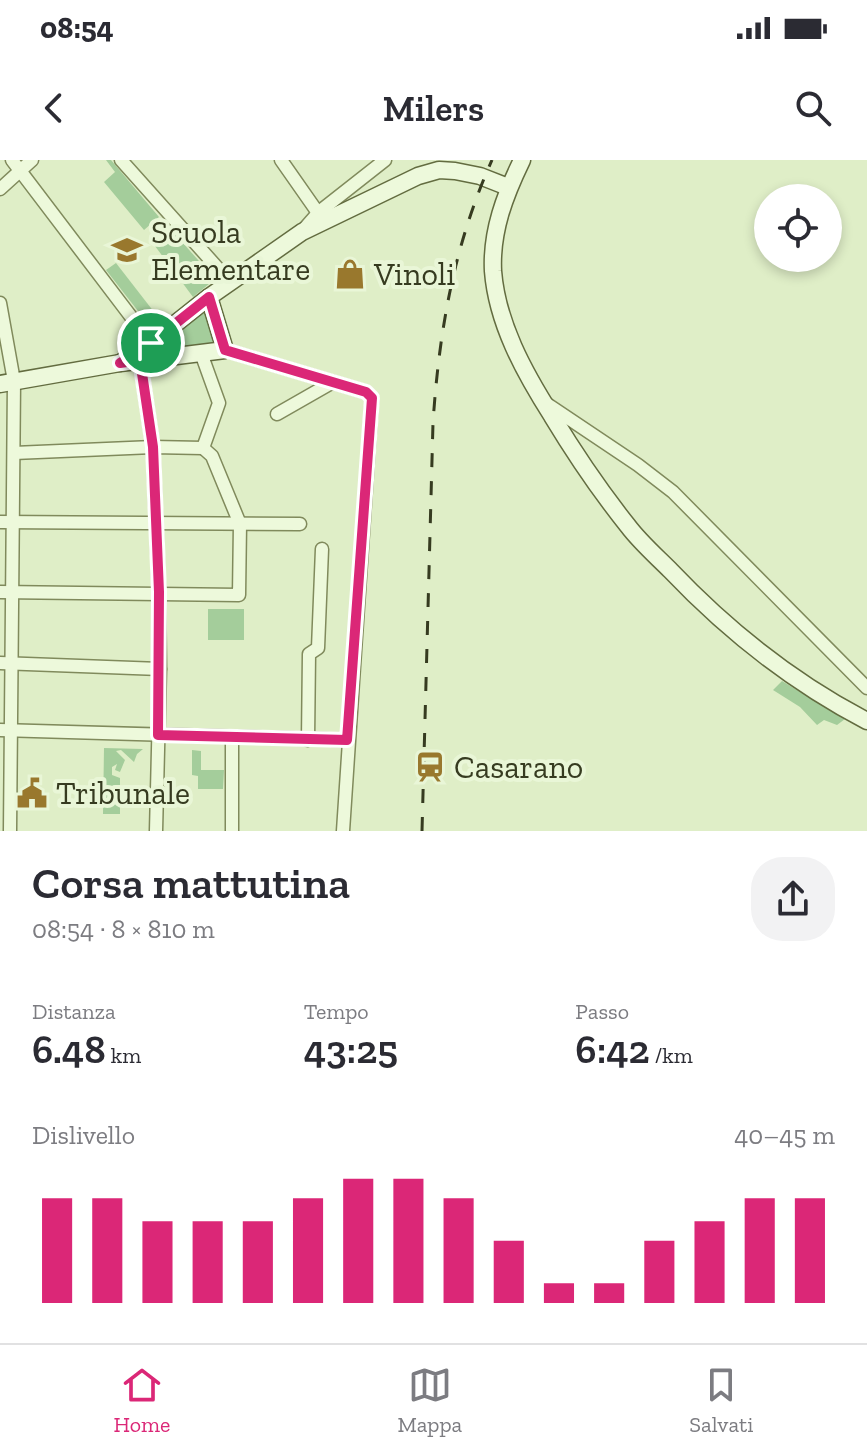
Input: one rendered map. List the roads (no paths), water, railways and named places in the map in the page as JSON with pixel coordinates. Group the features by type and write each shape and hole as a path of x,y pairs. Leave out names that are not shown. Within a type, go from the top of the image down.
{"street":[{"path":"0,189 16,165 32,160"},
{"path":"121,160 231,283"},
{"path":"281,160 321,217"},
{"path":"120,363 302,232 385,160"},
{"path":"522,160 508,187 494,238 495,285 507,329 542,401 589,474 629,528 710,611 740,638 800,682 867,721"},
{"path":"16,165 171,357"},
{"path":"321,217 430,172 467,173 508,187"},
{"path":"209,297 225,350"},
{"path":"0,303 14,435 15,520 6,592 5,730 10,831"},
{"path":"7,382 140,360 225,350 366,392 373,403 343,831"},
{"path":"201,353 219,403 203,448"},
{"path":"140,360 153,447 159,592 156,831"},
{"path":"277,414 333,382"},
{"path":"542,401 673,492 867,688"},
{"path":"0,438 14,435"},
{"path":"6,592 239,595 240,524 212,456 203,448 14,453"},
{"path":"0,522 300,524"},
{"path":"308,740 309,654 318,648 322,549"},
{"path":"6,663 160,669"},
{"path":"5,730 347,740"},
{"path":"232,737 232,831"}],"railway":[{"path":"422,831 433,423 439,355 458,256 492,160"}],"place":[{"name":"Scuola Elementare","path":"127,250"},
{"name":"Vinoli","path":"350,274"},
{"name":"Casarano","path":"430,767"},
{"name":"Tribunale","path":"32,793"}]}
